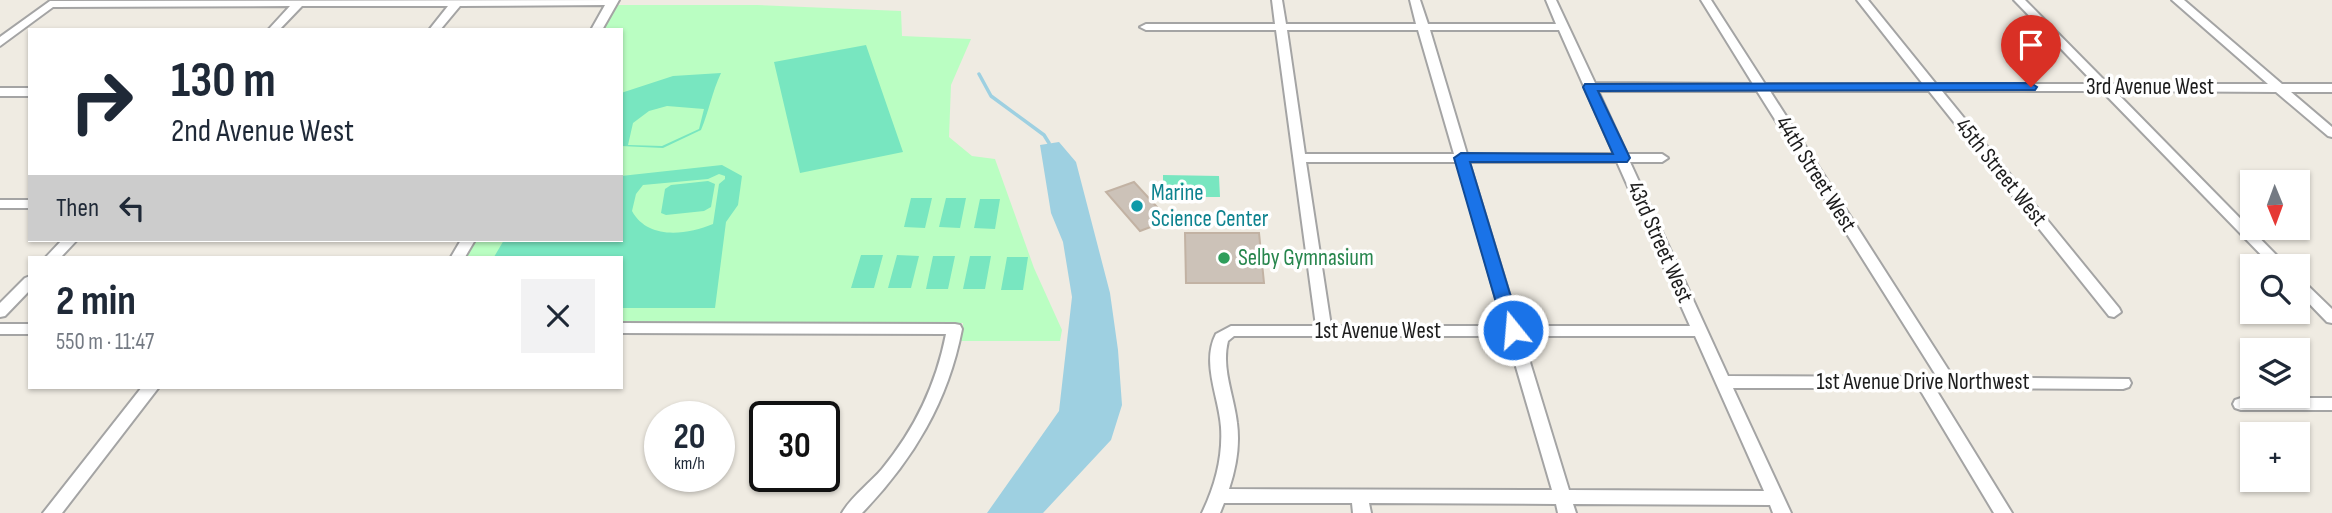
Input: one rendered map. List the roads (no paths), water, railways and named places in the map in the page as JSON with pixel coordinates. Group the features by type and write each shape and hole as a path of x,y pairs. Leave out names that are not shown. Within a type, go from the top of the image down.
{"street":[{"path":"1277,0 1324,331"},
{"path":"1415,0 1565,506"},
{"name":"43rd Street West","path":"1551,0 1779,505"},
{"name":"44th Street West","path":"1706,0 1948,382"},
{"name":"45th Street West","path":"1863,0 2114,312"},
{"path":"2019,0 2268,254"},
{"path":"2177,0 2332,133"},
{"path":"275,28 300,1"},
{"path":"436,28 458,1"},
{"path":"0,43 50,4 614,1"},
{"path":"597,28 614,1"},
{"path":"1146,27 1565,27"},
{"name":"3rd Avenue West","path":"1590,87 2332,88"},
{"path":"0,92 28,92"},
{"path":"1299,158 1662,158"},
{"path":"0,204 28,204"},
{"path":"54,256 68,242"},
{"path":"0,312 28,283"},
{"path":"2310,296 2332,318"},
{"path":"623,328 955,329 942,385 913,439 895,466 851,513"},
{"path":"0,329 28,329"},
{"name":"1st Avenue West","path":"1218,496 1226,470 1229,440 1219,354 1224,334 1242,330 1700,331"},
{"name":"1st Avenue Drive Northwest","path":"1723,382 2123,383"},
{"path":"1923,382 2003,513"},
{"path":"52,513 149,389"},
{"path":"2310,404 2332,404"},
{"path":"1210,513 1218,496 1361,506 1779,505"}],"water":[{"path":"1059,142 1076,162 1110,293 1122,405 1111,440 1043,513 987,513 1059,411 1072,297 1063,242 1051,213 1040,145"}],"waterway":[{"path":"979,74 991,96 1044,135 1049,143"}],"place":[{"name":"Marine Science Center","path":"1137,206"},
{"name":"Selby Gymnasium","path":"1224,258"}]}
